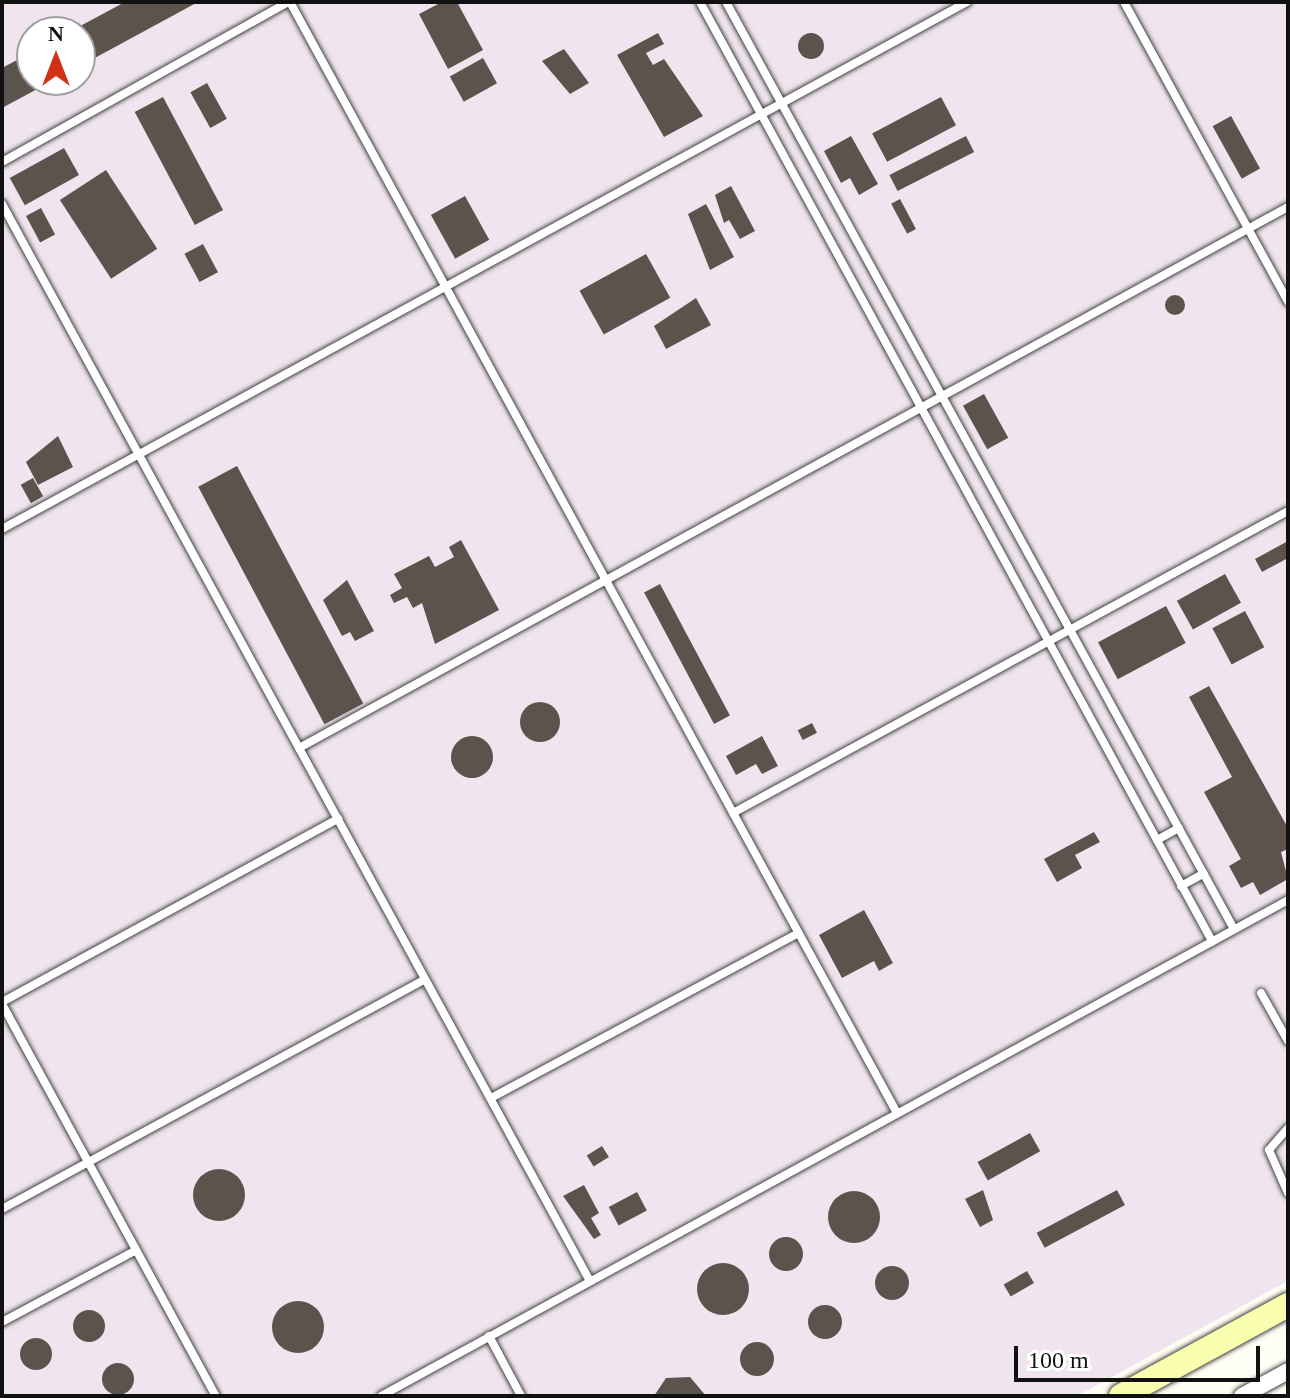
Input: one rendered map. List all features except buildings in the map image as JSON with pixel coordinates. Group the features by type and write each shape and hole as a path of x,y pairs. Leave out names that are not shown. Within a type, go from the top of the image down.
{"main road":[{"path":"1121,1396 1288,1305"}],"street":[{"path":"1242,1396 1288,1371"}],"lane":[{"path":"2,162 289,2 897,1113"},
{"path":"700,2 1212,941"},
{"path":"726,2 1234,929"},
{"path":"2,529 967,2"},
{"path":"1124,2 1288,302"},
{"path":"2,204 590,1281"},
{"path":"299,748 1288,207"},
{"path":"733,813 1288,511"},
{"path":"216,1396 2,1003 338,819"},
{"path":"1157,840 1179,828"},
{"path":"1181,886 1204,873"},
{"path":"381,1396 1288,900"},
{"path":"491,1098 799,933"},
{"path":"2,1209 425,979"},
{"path":"1261,993 1285,1027 1288,1041"},
{"path":"1288,1128 1269,1150 1288,1193"},
{"path":"2,1322 136,1250"},
{"path":"489,1336 521,1396"}],"shaded area":[{"path":"2,2 1288,2 1288,1281 1077,1396 2,1396"}]}
